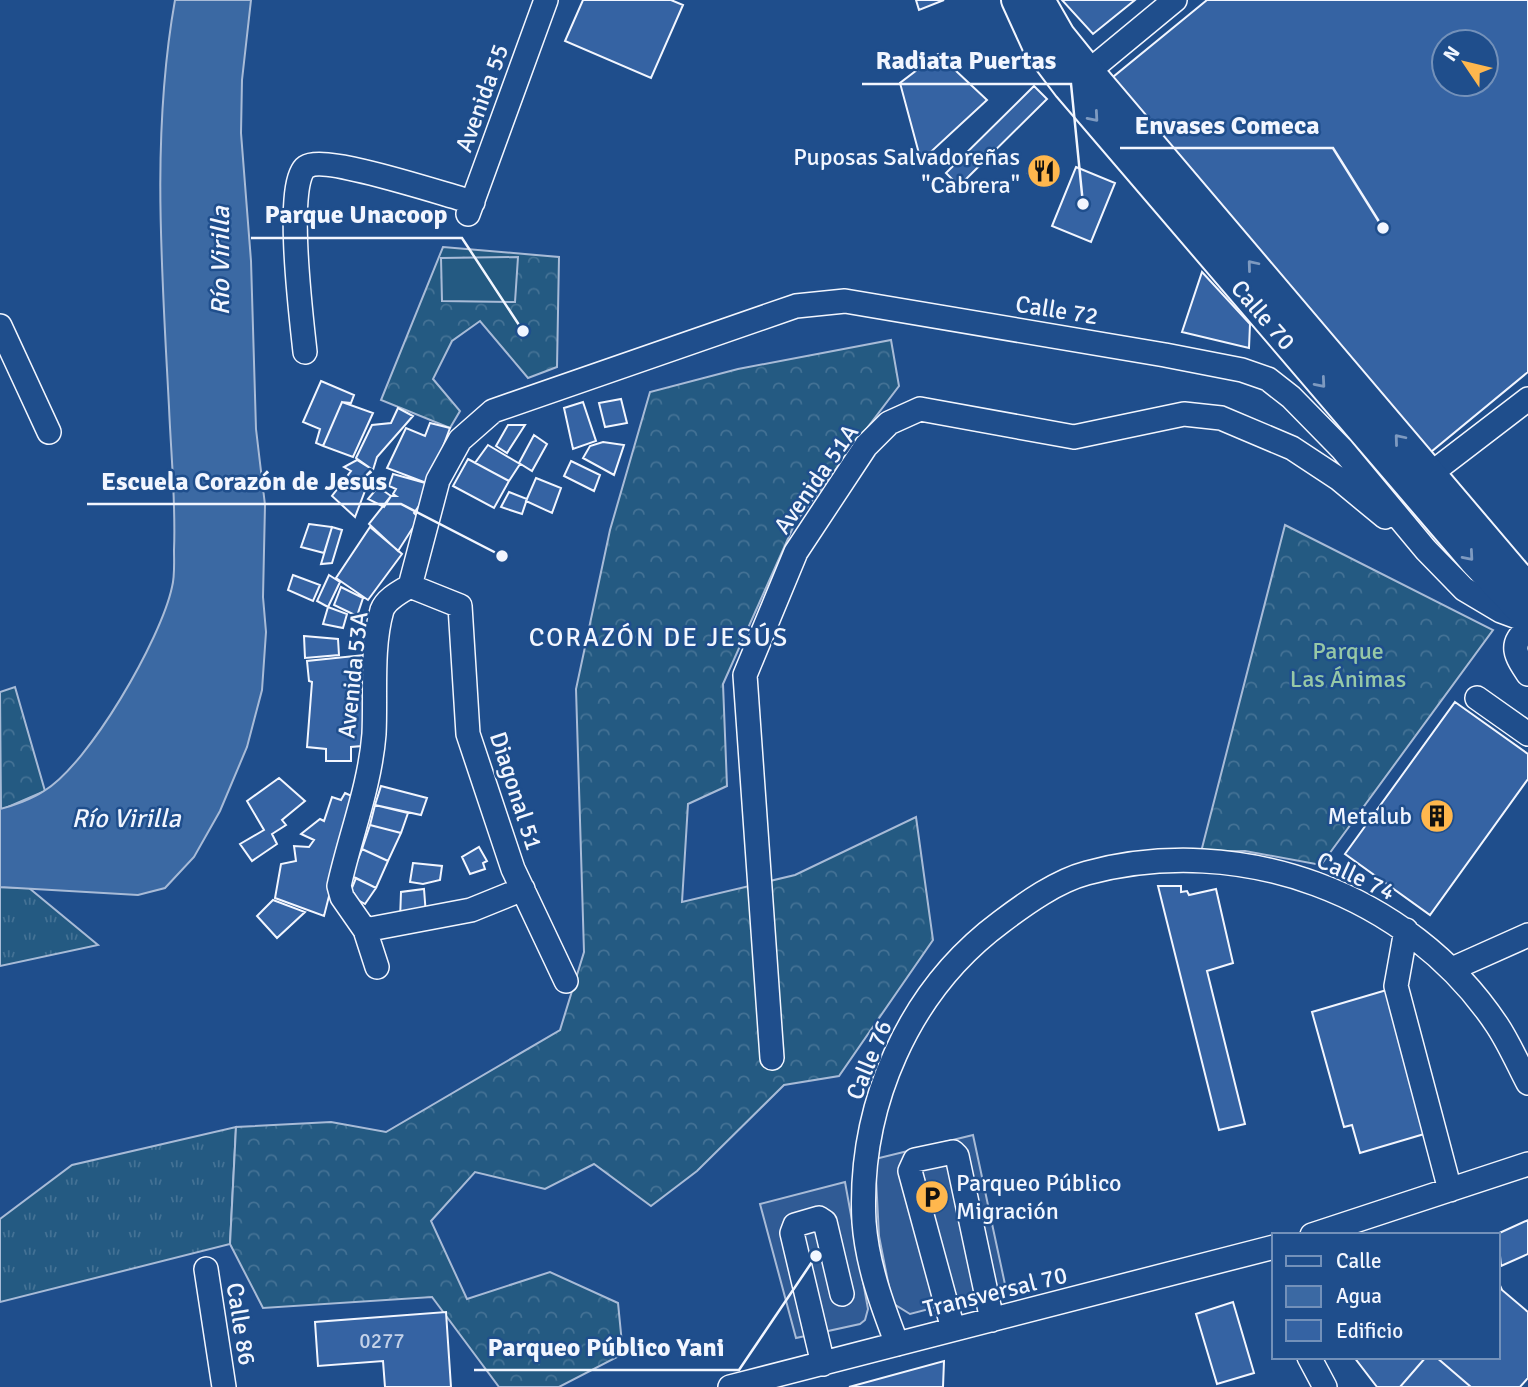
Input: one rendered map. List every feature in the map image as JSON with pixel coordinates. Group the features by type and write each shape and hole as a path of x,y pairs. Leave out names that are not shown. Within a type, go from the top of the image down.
{"main road":[{"name":"Calle 70","path":"1016,0 1037,46 1068,87 1473,560 1528,619"},
{"name":"Calle 70","path":"1040,0 1060,35 1089,71 1429,475 1528,588"}],"street":[{"name":"Avenida 55","path":"305,352 297,271 298,176 307,166 321,163 346,167 471,208 546,0"},
{"path":"1089,71 1175,0"},
{"name":"Calle 72","path":"410,586 438,480 460,440 493,411 796,306 845,301 1165,355 1242,370 1268,379 1292,397 1342,449 1426,550 1464,589 1501,611 1528,619"},
{"path":"0,326 49,432"},
{"path":"1429,475 1528,400"},
{"name":"Avenida 51A","path":"772,1058 745,675 796,552 866,446 889,423 920,409 1074,437 1184,414 1221,418 1292,448 1339,479 1426,550"},
{"name":"Diagonal 51","path":"410,586 460,607 468,734 523,889 566,981"},
{"name":"Avenida 53A","path":"377,967 365,930 342,897 339,886 361,808 374,736 374,681 383,608 396,594 410,586"},
{"path":"1528,629 1517,637 1514,645 1516,656 1528,674"},
{"path":"1477,698 1528,734"},
{"name":"Calle 74","path":"1085,873 1178,861 1224,862 1270,869 1314,882 1362,903 1406,930 1452,970 1497,1025 1528,1083"},
{"name":"Calle 76","path":"897,1344 875,1285 864,1223 866,1160 878,1098 901,1039 935,985 978,939 1029,901 1085,873"},
{"path":"365,930 471,910 523,889"},
{"path":"1406,930 1396,986 1450,1190"},
{"path":"1452,970 1528,935"},
{"path":"953,1329 910,1171 915,1160 932,1154 953,1152 957,1156 992,1320"},
{"path":"1318,1233 1528,1164"},
{"path":"823,1364 792,1233 795,1225 819,1218 825,1222 842,1294"},
{"name":"Transversal 70","path":"730,1387 953,1329 1272,1252"},
{"name":"Calle 86","path":"206,1269 224,1387"},
{"path":"1310,1359 1325,1387"}],"green space":[{"path":"443,247 559,257 557,367 528,378 480,321 452,341 433,379 460,411 450,428 381,400"},
{"path":"518,257 515,302 442,301 441,258"},
{"path":"891,340 899,386 795,523 723,684 727,786 688,804 682,902 795,875 916,817 933,940 839,1076 784,1085 697,1171 651,1206 594,1164 545,1189 475,1172 431,1221 467,1299 550,1272 618,1303 623,1354 559,1387 499,1387 432,1297 263,1308 230,1244 236,1127 331,1122 386,1132 560,1030 584,952 576,689 610,530 650,392 738,369"},
{"name":"Parque Las Ánimas","path":"1285,525 1493,630 1321,865 1245,851 1201,852"},
{"path":"15,687 45,791 1,810 0,692"},
{"path":"0,887 29,888 98,945 0,966"},
{"path":"236,1127 230,1244 0,1302 0,1219 72,1165"}],"shaded area":[{"name":"Parqueo Público Migración","path":"973,1135 1006,1289 910,1314 894,1304 889,1287 879,1236 875,1159"},
{"path":"845,1182 868,1309 865,1320 860,1324 796,1338 760,1204"}],"water":[{"name":"Río Virilla","path":"175,0 251,0 242,80 241,133 251,261 256,429 265,505 263,597 266,632 262,690 247,747 220,811 194,857 165,888 138,895 0,887 0,809 44,791 62,777 81,755 139,667 165,610 173,583 174,496 160,203 163,101"}],"building":[{"path":"583,0 671,0 683,5 651,78 565,41"},
{"path":"916,0 944,0 919,10"},
{"path":"1062,0 1135,0 1093,34"},
{"path":"1207,0 1528,0 1528,372 1426,456 1113,77"},
{"path":"938,54 987,100 921,161 900,83"},
{"path":"1034,86 1047,99 959,186 946,173"},
{"name":"Puposas Salvadoreñas \"Cabrera\"","path":"1039,156 1059,168 1048,186 1028,173"},
{"path":"1076,167 1115,183 1091,242 1052,226"},
{"path":"1202,272 1250,324 1249,348 1182,332"},
{"path":"321,381 354,395 351,403 342,402 323,446 316,443 320,429 303,422"},
{"path":"621,399 627,423 605,427 599,403"},
{"path":"342,402 373,413 353,457 323,446"},
{"path":"583,402 596,441 573,449 564,408"},
{"path":"398,408 413,416 377,457 373,470 356,458 372,425 391,423"},
{"path":"430,423 450,428 429,484 387,468 406,428 425,436"},
{"path":"508,425 525,425 507,453 496,446"},
{"path":"534,435 547,444 532,471 519,463"},
{"path":"603,442 624,445 614,475 583,458 590,446"},
{"path":"488,445 520,464 509,481 475,463"},
{"path":"468,459 509,481 494,508 453,486"},
{"path":"357,460 373,470 355,517 332,496 351,471 344,467"},
{"path":"571,461 600,475 594,491 564,476"},
{"path":"393,474 429,484 424,505 419,506 414,513 419,518 398,551 369,524 391,496 396,496 393,494 396,489 389,486"},
{"path":"536,478 561,488 552,513 526,501"},
{"path":"378,487 391,496 384,507 368,499"},
{"path":"509,492 527,499 522,514 501,507"},
{"path":"309,524 332,527 324,553 301,547"},
{"path":"332,527 342,530 332,563 321,564"},
{"path":"370,527 402,554 368,600 336,578"},
{"path":"293,575 320,585 313,601 288,590"},
{"path":"329,575 340,582 328,607 317,601"},
{"path":"341,587 363,598 357,616 334,605"},
{"path":"328,607 347,614 343,628 323,624"},
{"path":"304,636 338,639 339,655 305,658"},
{"path":"364,655 368,678 362,746 351,747 351,761 326,761 326,749 307,747 312,682 309,681 307,661"},
{"name":"Metalub","path":"1455,702 1528,754 1528,779 1430,915 1345,854"},
{"path":"279,778 305,801 282,820 286,825 272,834 277,844 252,861 240,844 264,830 247,801"},
{"path":"381,786 427,798 421,815 375,805"},
{"path":"345,793 354,797 324,916 275,898 281,864 296,861 294,846 309,847 314,840 301,834 320,819 324,821 332,797 341,800"},
{"path":"375,805 408,813 401,833 370,825"},
{"path":"370,825 401,833 388,861 362,849"},
{"path":"479,847 487,861 483,863 485,869 470,874 462,857"},
{"path":"362,849 388,861 376,888 351,876"},
{"path":"413,863 442,866 440,880 423,884 410,882"},
{"path":"356,878 376,888 365,904 349,895"},
{"path":"1158,886 1181,886 1181,892 1187,891 1189,895 1216,889 1233,963 1207,971 1245,1124 1219,1130"},
{"path":"424,889 426,915 400,920 401,892"},
{"path":"273,900 305,912 277,938 257,916"},
{"path":"1390,989 1431,1132 1360,1153 1352,1125 1344,1127 1312,1012"},
{"path":"1528,1220 1528,1254 1501,1266 1499,1233"},
{"path":"1500,1286 1528,1312 1528,1378 1520,1387 1471,1387 1438,1359 1500,1359"},
{"path":"1233,1302 1254,1373 1217,1384 1196,1314"},
{"path":"446,1312 451,1387 385,1387 383,1361 318,1366 315,1322"},
{"path":"1356,1359 1424,1359 1400,1387 1377,1387"},
{"path":"1424,1359 1438,1359 1471,1387 1400,1387"},
{"path":"944,1361 943,1387 849,1387"}],"place":[{"name":"Puposas Salvadoreñas \"Cabrera\"","path":"1044,171"},
{"name":"Radiata Puertas","path":"1083,204"},
{"name":"Envases Comeca","path":"1383,228"},
{"name":"Parque Unacoop","path":"523,331"},
{"name":"Escuela Corazón de Jesús","path":"502,556"},
{"name":"Metalub","path":"1437,816"},
{"name":"Parqueo Público Migración","path":"932,1197"},
{"name":"Parqueo Público Yani","path":"816,1256"}],"district":[{"name":"CORAZÓN DE JESÚS","path":"659,637"}]}
